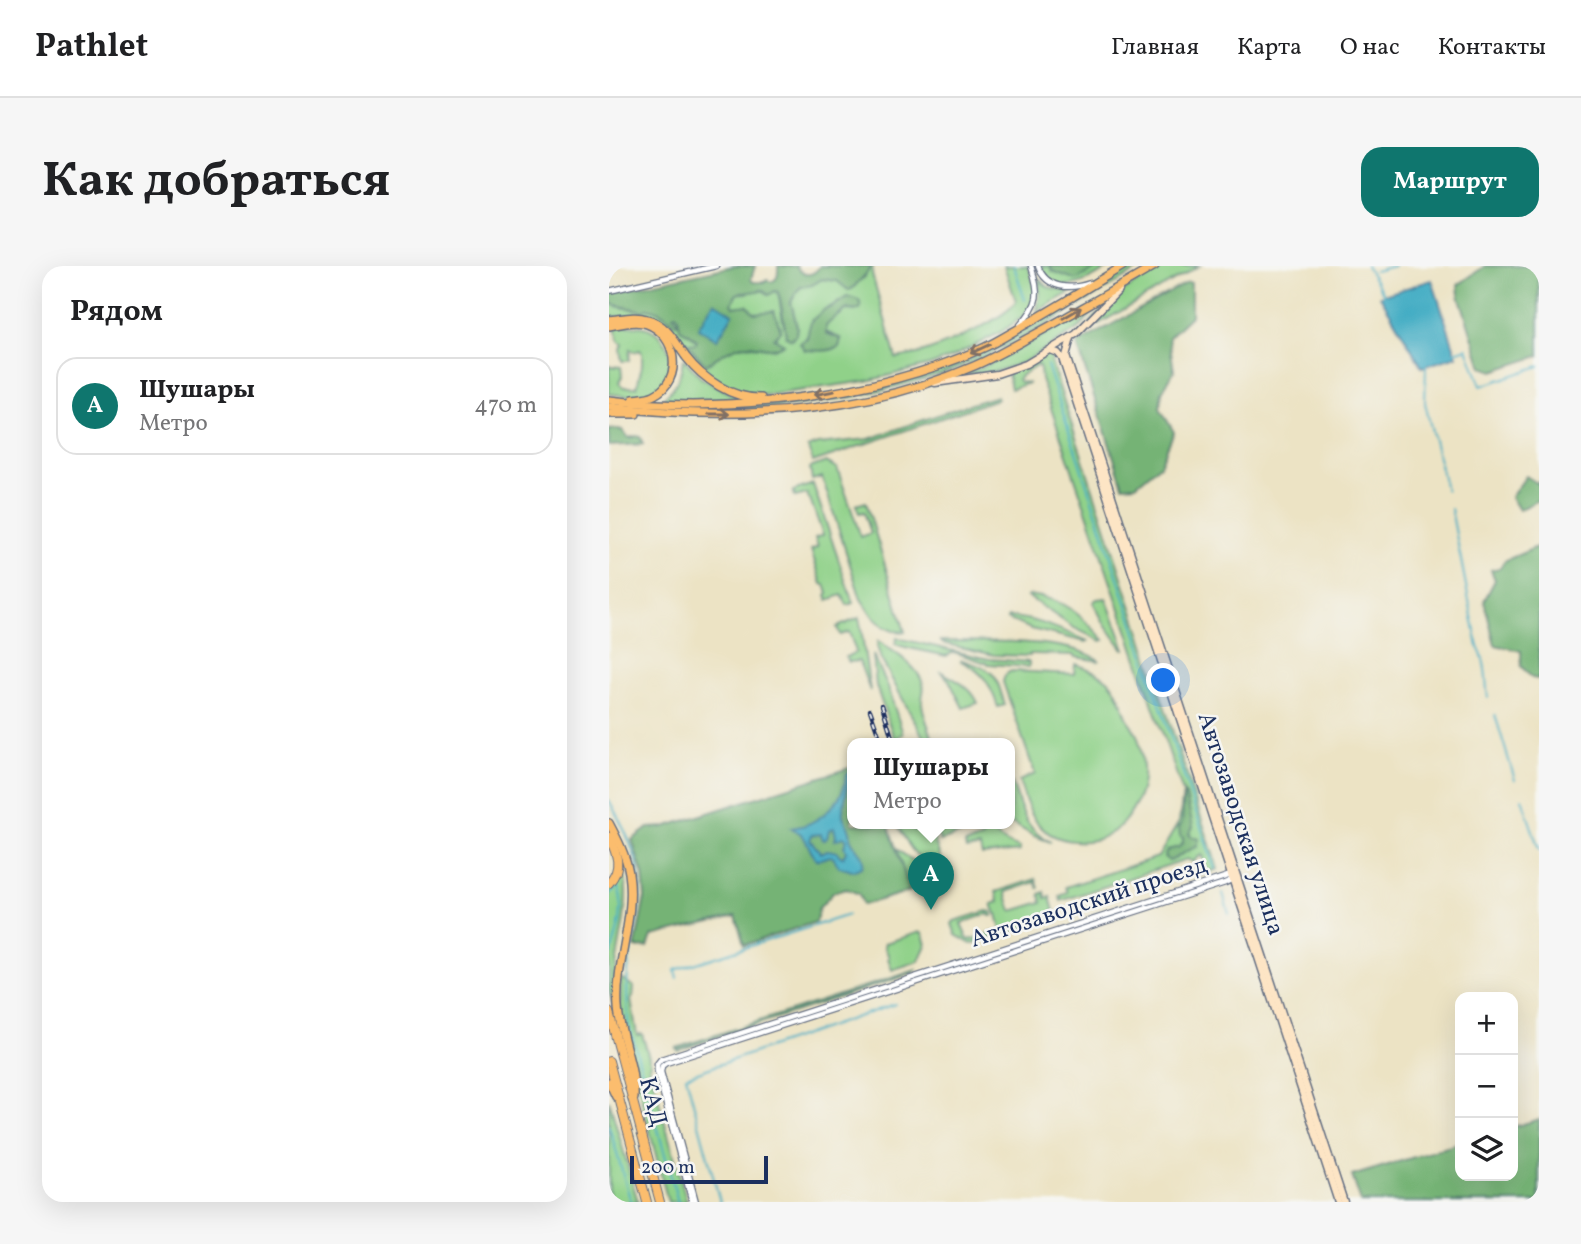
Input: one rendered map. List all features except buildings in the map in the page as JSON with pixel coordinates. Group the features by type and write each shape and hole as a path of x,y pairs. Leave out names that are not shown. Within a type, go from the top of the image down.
{"highway":[{"path":"609,837 618,863 615,876 609,883"},
{"name":"КАД","path":"609,1012 660,1202"},
{"name":"КАД","path":"609,1062 647,1202"}],"main road":[{"path":"611,403 724,404 786,399 862,387 906,376 954,361 983,348 1123,266"},
{"path":"611,403 651,411 713,414 816,407 865,400 923,385 992,358 1155,266"},
{"path":"609,323 631,317 650,319 667,331 686,358 711,381 747,397 786,399"},
{"path":"609,323 649,325 666,338 674,358 670,379 663,389 646,397 611,403"},
{"path":"862,387 861,395 865,400"},
{"path":"609,414 651,411"},
{"path":"609,823 623,852 630,887 628,920 618,979 618,1001 620,1023 635,1084 633,1105"},
{"path":"609,1082 621,1107"}],"street":[{"path":"609,291 716,266"},
{"path":"1013,332 1031,312 1036,302 1038,286 1031,266"},
{"path":"1038,266 1043,277 1060,286 1078,287 1100,280"},
{"path":"923,385 1000,373 1025,364 1071,338 1125,283"},
{"name":"Автозаводская улица","path":"1071,338 1066,356 1338,1202"},
{"name":"Автозаводская улица","path":"1050,350 1062,358 1344,1202"},
{"name":"Автозаводский проезд","path":"694,1202 657,1071 657,1064 661,1059 1234,877"}],"green space":[{"path":"734,266 755,266 751,279 753,282 774,281 778,266 796,266 808,274 820,266 869,266 870,269 852,289 848,290 837,281 822,279 801,287 791,302 797,327 792,339 786,336 778,292 769,295 763,290 739,293 732,304 734,307 747,305 754,313 774,311 781,331 774,338 784,344 771,348 751,345 736,347 706,365 689,346 688,343 695,344 697,341 680,329 676,314 673,315 678,324 655,310 647,308 643,311 609,302 609,293"},
{"path":"869,266 873,266 872,274 896,358 946,344 974,331 1010,308 1016,301 1004,266 1028,266 1035,297 1024,316 1001,332 952,357 867,381 768,395 741,392 719,382 690,358 668,327 656,319 636,315 609,318 609,302 615,306 642,311 651,309 674,318 673,315 676,314 681,328 697,341 689,346 699,359 710,363 733,348 744,345 775,349 780,342 774,338 781,327 775,314 754,313 745,307 734,307 732,304 739,293 778,292 784,325 794,337 797,327 791,302 801,287 822,279 854,287","holes":["847,297 855,311 846,310 833,317 826,325 826,332 840,338 836,349 805,350 800,343 806,339 817,317"]},
{"path":"1040,266 1112,266 1084,282 1064,286 1047,277"},
{"path":"1050,266 1101,266 1076,280 1052,271"},
{"path":"1133,266 1145,266 996,351 934,376 864,393 864,390 959,364 1021,332"},
{"path":"1163,266 1199,266 1082,332 1114,297"},
{"path":"1485,266 1539,266 1539,356 1493,371 1482,367 1458,285"},
{"path":"1038,278 1048,287 1071,292 1037,311 1040,293"},
{"path":"1188,282 1191,283 1191,316 1169,337 1174,371 1162,392 1160,408 1174,432 1160,465 1136,485 1123,486 1077,344"},
{"path":"847,297 858,300 860,309 846,310 826,326 826,333 841,339 839,347 818,351 805,350 800,343 807,339 812,320"},
{"path":"1097,304 1079,328 1024,362 997,371 969,374 970,371 1029,343"},
{"path":"640,326 655,332 667,347 670,366 663,383 647,394 609,394 609,366 621,367 622,376 619,383 623,387 637,387 642,353 640,350 634,352 630,349 629,361 622,361 622,344 618,341 615,328"},
{"path":"1051,352 1058,357 1051,362 1218,869 1194,877 1195,868 1199,874 1205,871 1202,855 1193,862 1187,859 1061,901 1060,896 1068,893 1066,887 1158,857 1179,822 1183,793 1038,365 1018,379 1020,382 1029,383 1011,389 1009,372"},
{"path":"684,359 701,378 737,397 736,399 663,401 677,382"},
{"path":"857,392 858,396 807,404 721,410 667,409 780,403"},
{"path":"997,396 997,399 813,462 808,448 818,444 869,439"},
{"path":"618,429 629,438 640,437 643,444 609,446 609,430"},
{"path":"826,462 837,468 861,537 871,533 864,512 859,513 856,505 866,502 905,632 884,627 861,599 822,477 812,480 810,468"},
{"path":"1526,476 1537,483 1539,481 1539,500 1519,510 1511,497"},
{"path":"813,484 853,603 847,605 842,595 828,600 828,593 822,584 811,550 818,547 815,538 823,535 807,494 795,497 793,491"},
{"path":"1539,546 1539,679 1532,678 1521,666 1521,651 1495,645 1484,601 1495,580 1491,570 1500,568 1504,561"},
{"path":"1028,595 1052,600 1071,609 1104,640 1074,628"},
{"path":"1106,598 1125,649 1104,623 1093,602"},
{"path":"859,618 870,691 859,661 849,662 846,657 856,652 849,632 840,635 837,627"},
{"path":"1007,619 1039,622 1088,641 1031,629"},
{"path":"897,638 989,659 1029,662 1029,667 989,664 954,652 946,656 914,649 895,644"},
{"path":"878,641 916,671 924,688 923,710 933,738 924,738 881,659"},
{"path":"941,641 1046,644 1086,653 1100,661 1073,655 994,655"},
{"path":"873,655 887,684 903,734 897,738 894,738 876,686"},
{"path":"962,660 993,674 1005,705 998,707 985,680"},
{"path":"1075,664 1102,676 1117,691 1138,738 1143,769 1140,792 1127,817 1114,831 1086,841 1055,836 1039,825 1032,815 1019,781 1035,774 1003,682 1006,675 1012,671 1074,674"},
{"path":"940,671 967,688 978,703 963,708 949,680"},
{"path":"847,769 847,829 890,829 910,891 863,905 859,894 847,889 834,892 819,908 816,922 744,945 736,916 652,936 648,947 635,948 645,897 643,875 632,840 648,828 664,827"},
{"path":"1015,792 1029,825 1051,842 1015,825"},
{"path":"1184,793 1193,827 1189,834 1199,839 1197,847 1169,861 1164,857 1167,850 1179,847 1183,842 1179,828 1182,823"},
{"path":"900,829 931,829 942,863 920,858"},
{"path":"936,829 963,829 964,833 940,841"},
{"path":"980,829 990,829 1005,842 1020,848 1020,851 982,855 980,847 966,849 965,844 983,838"},
{"path":"896,848 918,863 944,870 947,879 910,891"},
{"path":"621,860 626,902 615,971 613,1004 609,989 609,887 618,877"},
{"path":"1036,879 1039,889 1036,882 1006,892 1012,911 1042,902 1040,894 1045,892 1046,898 1050,897 1056,918 1002,934 992,904 999,902 996,892"},
{"path":"987,911 992,912 993,916 988,914 961,923 970,940 994,932 996,936 971,944 956,935 952,924 954,921"},
{"path":"920,932 926,945 919,961 892,970 885,943"},
{"path":"916,970 914,973 678,1050 676,1048"},
{"path":"621,978 634,987 631,1000 637,1035 642,1034 651,1064 649,1066 687,1202 668,1202 624,1031 620,1006"},
{"path":"609,1100 638,1202 609,1202"},
{"path":"1539,1119 1539,1202 1361,1202 1352,1176 1455,1145 1455,1181 1518,1181 1518,1125"}],"water":[{"path":"1432,280 1457,356 1422,367 1380,296"},
{"path":"714,302 733,314 717,340 698,328"},
{"path":"847,774 843,815 851,840 863,859 862,867 852,871 839,867 830,856 815,859 805,839 791,828 810,823 828,811 841,794","holes":["834,828 835,840 843,837 847,839 843,857 828,850 821,853 810,840 812,835 821,834 825,840 829,830"]}],"waterway":[{"path":"1014,266 1025,300"},
{"path":"1366,266 1384,295"},
{"path":"1375,271 1394,266"},
{"path":"1455,352 1467,348 1481,386 1539,366"},
{"path":"1047,365 1215,869"},
{"path":"1426,366 1425,403 1446,490"},
{"path":"1451,509 1478,647 1484,665 1488,697"},
{"path":"1495,715 1515,780"},
{"path":"1522,798 1539,850"},
{"path":"609,800 631,847 640,887 627,977 628,1021 678,1202"},
{"path":"609,894 618,887 621,903 620,921 611,954 609,943"},
{"path":"1223,893 1229,914"},
{"path":"677,978 675,970 848,915"},
{"path":"720,1202 686,1076 895,1004"},
{"path":"609,1126 631,1202"}],"railway":[{"path":"882,705 892,738"},
{"path":"870,710 880,738"}],"place":[{"name":"Шушары","path":"931,910"}]}
